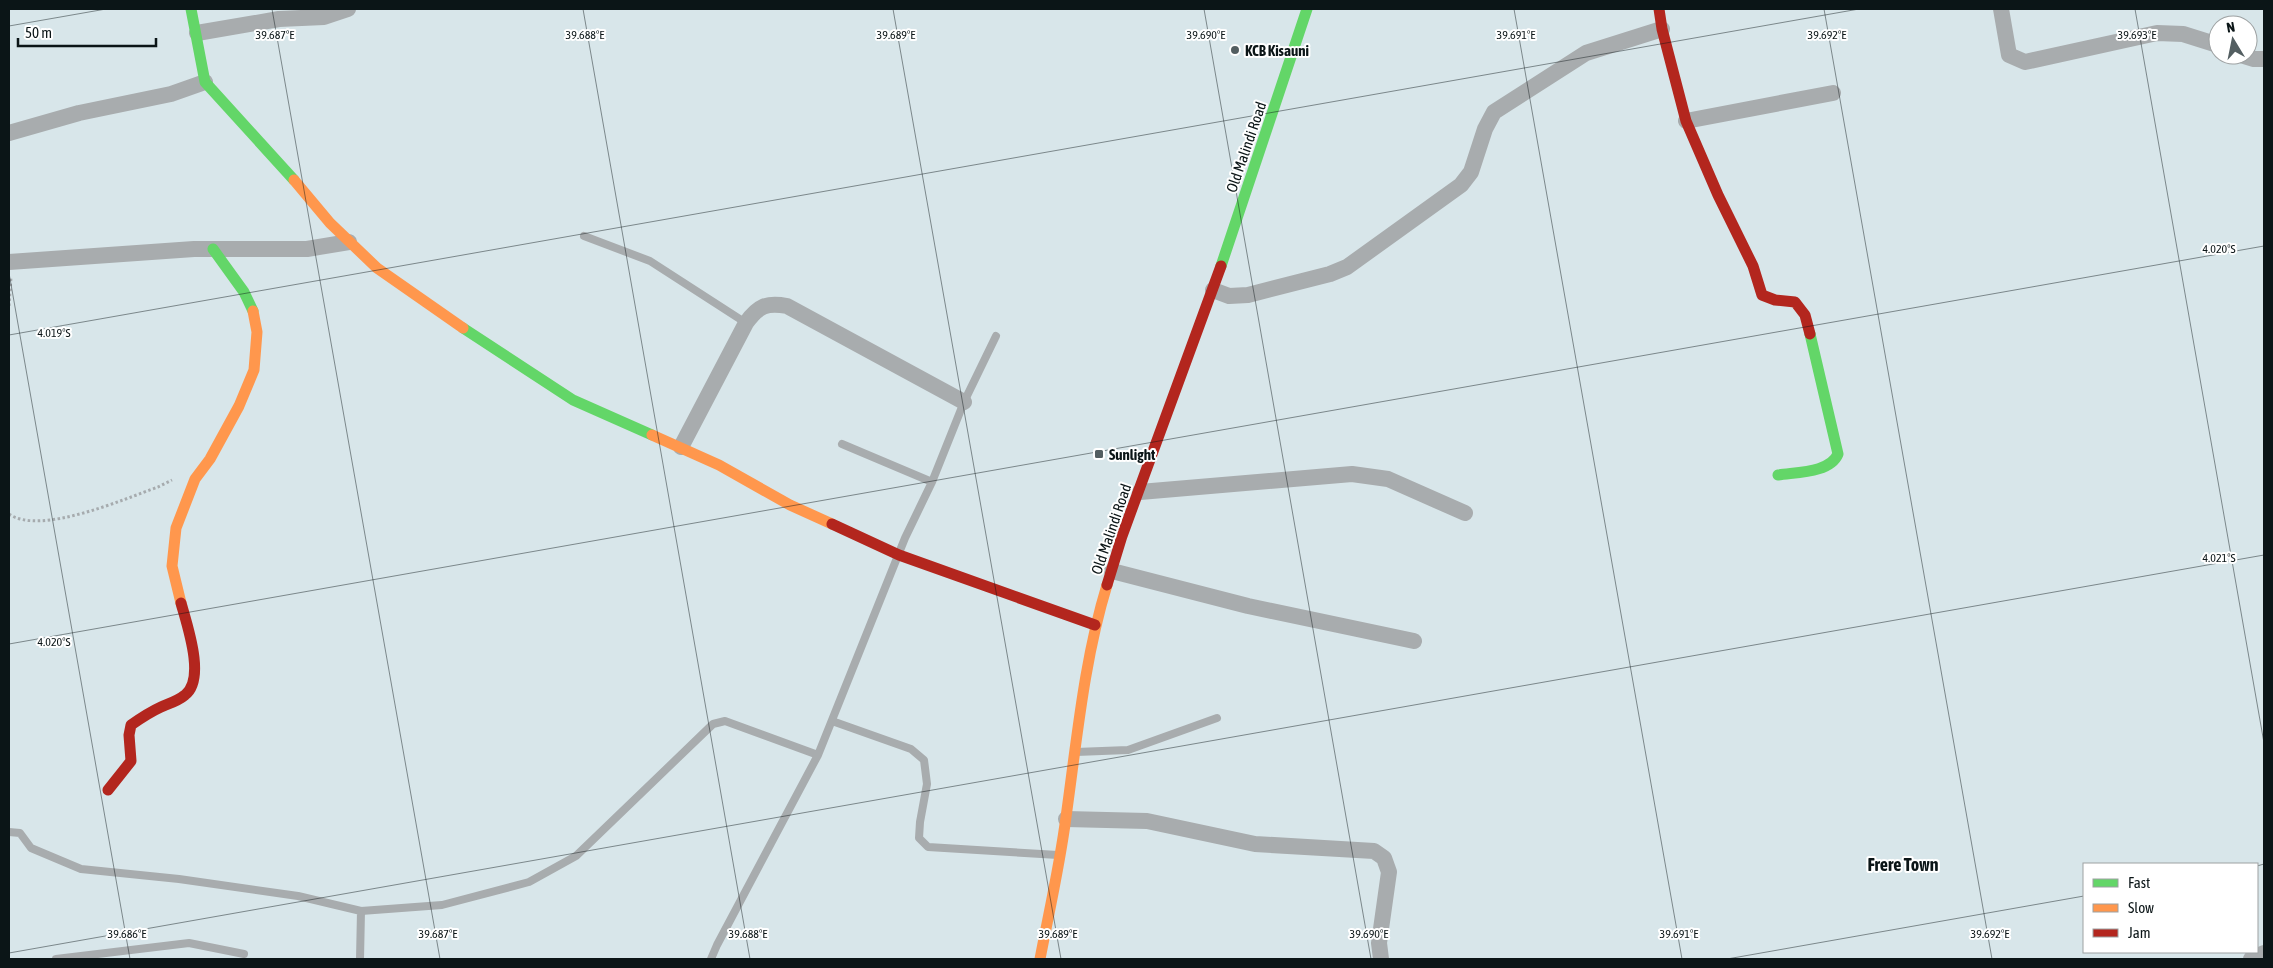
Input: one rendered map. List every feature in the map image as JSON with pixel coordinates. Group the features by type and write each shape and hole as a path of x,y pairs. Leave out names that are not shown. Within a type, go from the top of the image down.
{"street":[{"path":"191,9 205,82 242,125 280,164 330,223 349,242 400,285 552,388 573,400 719,465 790,505 899,555 1095,625"},
{"path":"197,34 279,19 324,17 348,9"},
{"name":"Old Malindi Road","path":"1040,959 1060,855 1074,752 1095,625 1122,536 1140,492 1212,290 1307,9"},
{"path":"1659,9 1662,29 1686,120 1753,266 1762,295 1773,300 1794,300 1798,302 1806,316 1838,454 1835,461 1828,466 1778,475"},
{"path":"2001,9 2009,55 2025,62 2157,33 2183,34 2208,42"},
{"path":"1212,290 1229,296 1248,295 1330,274 1347,267 1461,185 1473,167 1484,129 1494,112 1586,52 1662,29"},
{"path":"9,133 79,113 170,94 205,82"},
{"path":"1686,120 1833,93"},
{"path":"9,262 213,250 306,249 349,242"},
{"path":"108,790 131,761 129,735 131,725 149,713 186,695 194,676 194,655 172,566 176,528 195,479 210,459 239,406 254,370 256,319 252,307 244,292 213,250"},
{"path":"680,447 746,323 755,311 764,305 787,306 964,402"},
{"path":"1140,492 1352,474 1388,479 1465,513"},
{"path":"1112,571 1248,606 1414,641"},
{"path":"1066,818 1147,821 1255,844 1374,850 1384,858 1389,872 1379,943 1381,959"},
{"path":"2251,959 2264,954"}],"lane":[{"path":"584,236 650,260 746,323"},
{"path":"711,959 818,755 899,555 932,482 964,402 996,336"},
{"path":"842,444 932,482"},
{"path":"1074,752 1128,750 1218,718"},
{"path":"9,832 20,833 31,848 81,869 179,879 298,896 361,910 442,905 529,882 576,856 713,724 725,721 818,755"},
{"path":"832,721 910,749 924,760 927,784 919,838 928,847 1060,855"},
{"path":"360,959 361,910"},
{"path":"56,959 189,943 244,954"}],"path":[{"path":"9,262 11,287 9,306"},
{"path":"9,514 15,518 36,521 58,520 158,487 178,477 195,479"}],"traffic: fast":[{"path":"191,9 205,82 294,180"},
{"path":"1221,266 1307,9"},
{"path":"213,249 244,292 253,311"},
{"path":"463,328 573,400 652,435"},
{"path":"1778,475 1820,468 1828,465 1838,454 1810,334"}],"traffic: slow":[{"path":"294,180 330,223 377,268 463,328"},
{"path":"181,603 172,566 176,528 195,479 210,459 239,406 254,370 257,332 253,311"},
{"path":"652,435 719,465 790,505 832,524"},
{"path":"1040,959 1061,852 1092,642 1107,585"}],"traffic: jam":[{"path":"1659,9 1662,29 1686,121 1718,195 1753,266 1762,295 1775,300 1795,302 1805,315 1810,334"},
{"path":"1107,585 1122,536 1221,266"},
{"path":"832,524 899,555 1095,625"},
{"path":"108,790 131,761 129,735 131,725 153,711 179,699 191,687 195,665 181,603"}],"place":[{"name":"KCB Kisauni","path":"1235,50"},
{"name":"Sunlight","path":"1099,454"}],"district":[{"name":"Frere Town","path":"1903,864"}]}
